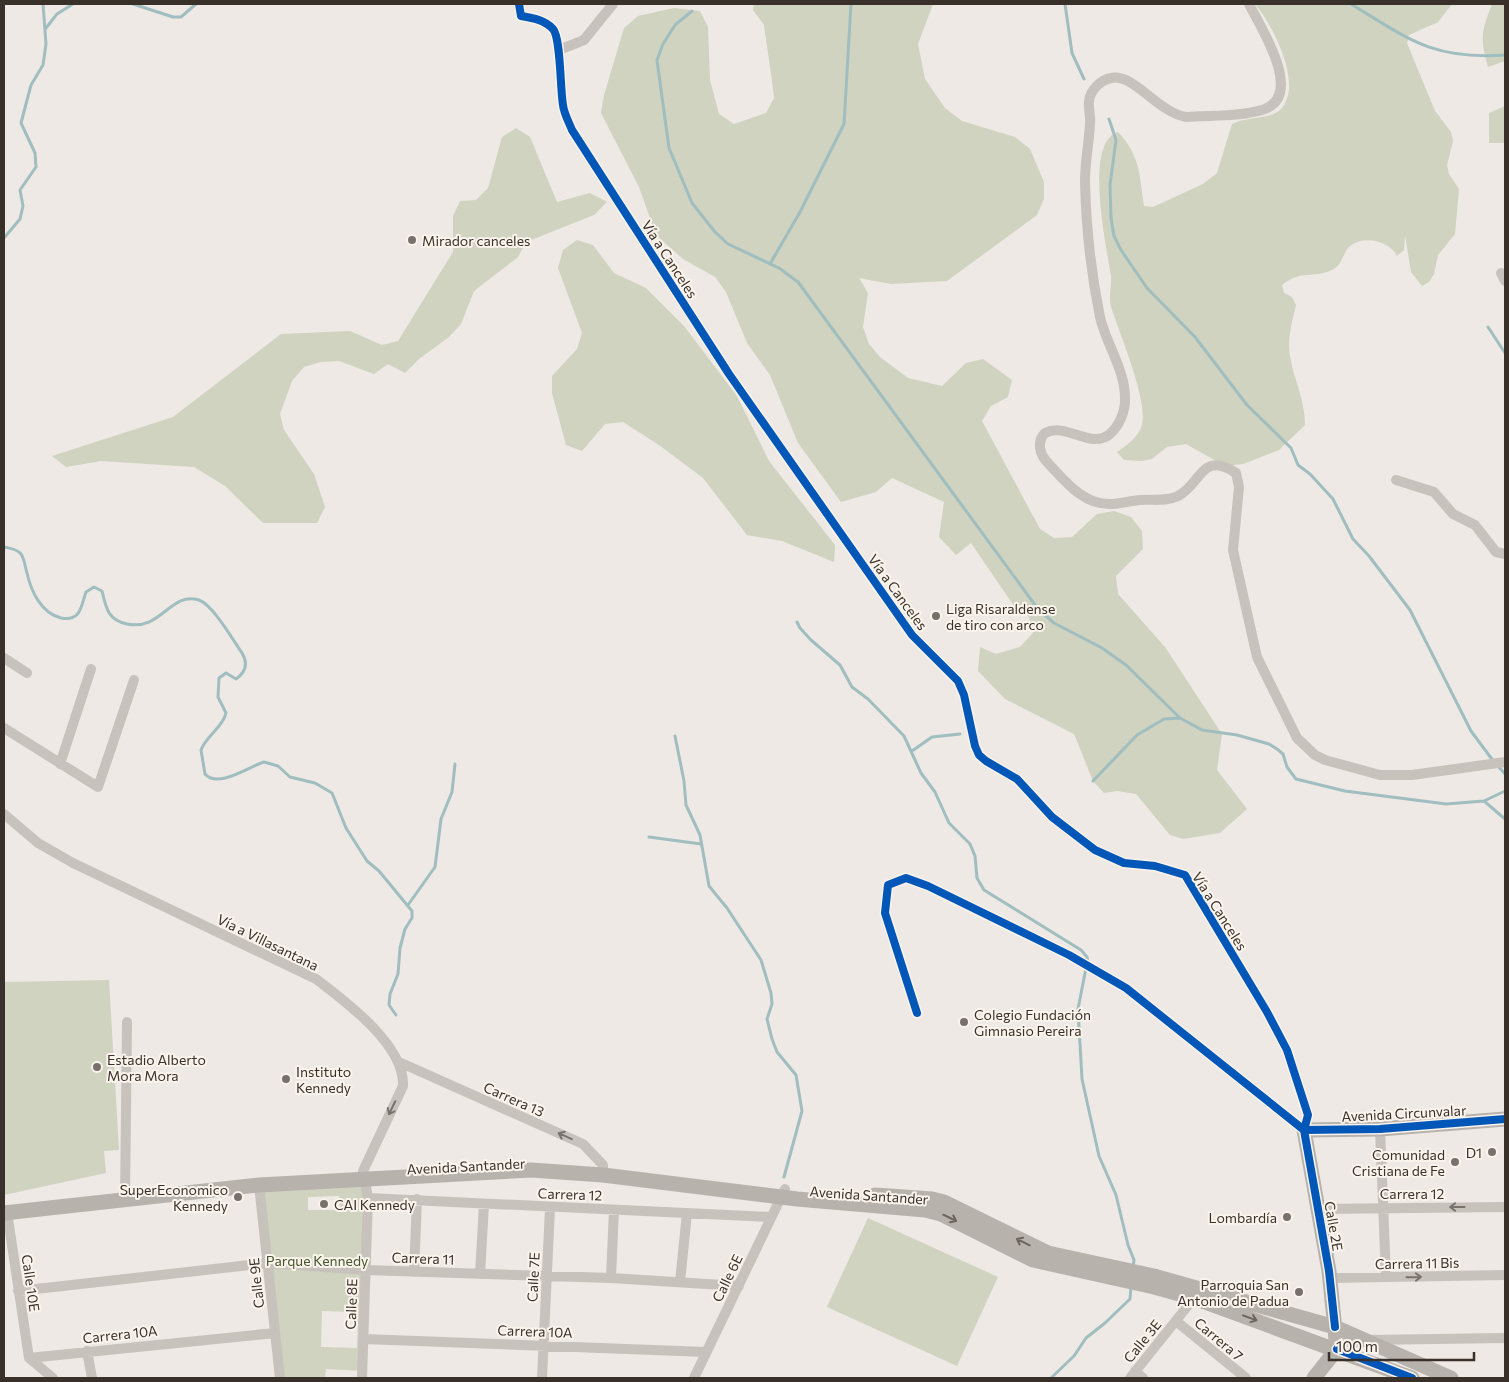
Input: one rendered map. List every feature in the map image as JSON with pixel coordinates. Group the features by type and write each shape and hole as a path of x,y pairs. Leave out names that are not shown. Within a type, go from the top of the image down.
{"street":[{"name":"Vía a Canceles","path":"519,4 522,16 544,22 554,30 559,50 558,65 563,107 572,130 729,374 912,635 958,682 964,695 975,746 979,755 1018,779 1052,817 1095,850 1124,863 1155,866 1186,876 1267,1012 1287,1050 1308,1115 1304,1130"},
{"path":"559,50 584,40 613,4"},
{"path":"1249,4 1274,54 1282,76 1280,94 1264,110 1186,117 1175,115 1156,103 1136,85 1123,78 1110,78 1097,84 1089,100 1090,124 1085,179 1092,265 1100,318 1123,385 1125,406 1116,426 1109,435 1098,439 1090,439 1062,429 1045,433 1039,446 1042,456 1080,495 1098,503 1166,500 1179,496 1200,472 1213,465 1225,466 1236,473 1239,487 1233,550 1256,656 1297,738 1315,755 1356,770 1380,775 1412,774 1505,762"},
{"path":"1396,480 1434,492 1453,514 1474,525 1496,552 1505,554"},
{"path":"4,658 27,673"},
{"path":"60,764 91,669"},
{"path":"4,728 98,787 134,680"},
{"name":"Vía a Villasantana","path":"4,814 38,843 72,863 316,979 351,1005 382,1039 399,1062 403,1075 403,1086 364,1175"},
{"path":"917,1012 884,913 888,885 906,878 928,886 1069,955 1126,988 1304,1130"},
{"path":"125,1200 127,1022"},
{"name":"Carrera 13","path":"399,1062 583,1144 603,1170"},
{"name":"Avenida Circunvalar","path":"1304,1130 1380,1129 1505,1119"},
{"path":"1380,1129 1386,1277"},
{"name":"Calle 2E","path":"1304,1130 1330,1278 1337,1349"},
{"name":"Avenida Santander","path":"6,1213 364,1175 531,1163 603,1170 925,1210 941,1214 1033,1260 1048,1265 1154,1287 1194,1298 1412,1378"},
{"name":"Calle 8E","path":"362,1378 368,1198 364,1175"},
{"name":"Calle 9E","path":"259,1185 280,1378"},
{"name":"Avenida Santander","path":"783,1193 932,1199 944,1202 1048,1253 1154,1276 1334,1327 1451,1378"},
{"name":"Calle 6E","path":"694,1378 783,1193"},
{"name":"Carrera 12","path":"368,1198 771,1217"},
{"path":"414,1272 418,1199"},
{"path":"480,1274 484,1204"},
{"name":"Carrera 12","path":"1318,1209 1505,1207"},
{"name":"Calle 7E","path":"542,1378 550,1208"},
{"path":"611,1278 614,1210"},
{"name":"Calle 10E","path":"6,1213 28,1358"},
{"path":"680,1282 687,1213"},
{"name":"Carrera 11","path":"18,1291 268,1263 366,1270 611,1278 739,1286"},
{"name":"Carrera 11 Bis","path":"1330,1278 1505,1275"},
{"name":"Calle 3E","path":"1136,1376 1194,1298"},
{"name":"Carrera 7","path":"1176,1321 1246,1378"},
{"name":"Carrera 10A","path":"28,1358 275,1333"},
{"path":"1314,1378 1337,1349 1365,1340 1505,1338"},
{"name":"Carrera 10A","path":"364,1339 706,1352"},
{"path":"86,1351 92,1378"},
{"path":"28,1358 53,1378"}],"green space":[{"path":"754,4 933,4 918,44 925,79 945,108 962,121 1015,137 1030,149 1044,182 1044,199 1037,215 947,281 891,284 859,278 868,293 863,327 869,344 880,357 908,378 942,386 966,363 983,359 1012,380 1008,397 991,406 982,421 1040,529 1054,538 1072,537 1097,514 1114,511 1131,517 1142,531 1143,549 1116,576 1118,594 1165,647 1222,734 1217,770 1247,809 1220,833 1183,839 1170,835 1136,794 1117,791 1104,793 1093,781 1074,734 1005,699 978,671 980,647 996,654 1020,647 1033,633 1029,617 1014,606 971,543 956,555 939,537 944,502 892,478 876,492 841,502 798,443 770,375 747,343 726,292 715,277 683,259 656,235 639,187 601,113 604,95 624,28 638,16 674,8 700,11 708,27 710,80 719,114 734,124 766,113 774,98 764,25 753,10"},
{"path":"1255,4 1452,4 1438,22 1409,35 1407,43 1435,111 1451,132 1453,141 1447,165 1449,174 1459,189 1455,234 1438,255 1434,274 1429,282 1422,286 1411,272 1405,235 1404,250 1397,256 1393,250 1382,243 1367,240 1360,241 1348,248 1340,263 1332,270 1325,273 1295,277 1282,285 1284,293 1292,297 1296,305 1290,331 1289,350 1305,416 1305,425 1279,450 1243,464 1225,466 1186,444 1167,447 1152,459 1142,461 1124,460 1117,452 1139,432 1143,413 1132,366 1110,303 1111,276 1100,198 1099,175 1102,155 1107,140 1118,132 1126,141 1138,166 1144,206 1153,207 1203,184 1217,173 1232,124 1275,113 1280,110 1287,99 1289,86 1288,71 1283,56 1270,26"},
{"path":"1492,4 1505,4 1505,61 1488,67 1483,35"},
{"path":"1505,106 1505,143 1489,143 1489,113"},
{"path":"516,128 530,137 557,202 590,193 607,202 594,215 526,242 518,257 474,291 461,324 449,337 419,359 405,373 388,364 374,374 339,361 321,362 304,367 292,381 280,414 284,430 314,474 325,507 317,523 263,523 225,486 194,467 101,461 66,467 52,456 173,417 281,334 350,331 382,345 398,341 453,252 453,216 460,201 476,200 488,188 502,137"},
{"path":"577,240 593,245 614,273 646,288 684,326 737,396 769,461 835,545 834,562 782,541 747,535 703,478 659,445 623,422 605,424 582,451 566,445 552,393 552,376 577,349 582,333 558,268 563,250"},
{"path":"109,980 119,1150 104,1151 106,1173 4,1195 4,982"},
{"name":"Parque Kennedy","path":"364,1178 362,1371 326,1369 325,1378 280,1378 259,1185","holes":["339,1196 340,1210 308,1210 308,1197","322,1311 355,1312 355,1321 358,1321 357,1348 321,1347"]},
{"path":"868,1218 998,1277 957,1366 827,1307"}],"waterway":[{"path":"4,238 20,219 23,206 20,190 36,167 35,153 21,123 31,85 43,65 46,44 43,4"},
{"path":"46,28 57,14 73,4"},
{"path":"133,4 173,17 181,17 196,4"},
{"path":"770,264 800,212 844,124 851,4"},
{"path":"1065,4 1072,53 1084,79"},
{"path":"1351,4 1407,37 1440,51 1480,56 1505,55"},
{"path":"692,11 675,25 663,44 657,60 669,148 692,203 715,232 728,244 779,268 798,282 1038,609 1054,623 1102,648 1126,665 1180,718 1202,730 1237,735 1269,744 1277,749 1283,754 1287,767 1296,779 1345,791 1446,804 1484,801 1505,791"},
{"path":"1109,119 1116,140 1110,185 1111,218 1114,236 1121,250 1147,288 1195,337 1247,405 1291,448 1298,465 1310,474 1333,499 1353,539 1369,556 1410,610 1471,731 1494,762"},
{"path":"1488,327 1505,353"},
{"path":"4,547 11,548 21,554 34,594 48,611 61,618 73,618 79,612 86,592 94,587 102,591 107,608 112,616 116,620 127,624 139,625 149,622 173,605 189,599 199,600 204,603 216,616 242,653 245,667 236,679 226,673 219,678 218,697 226,713 222,723 201,750 205,774 211,778 226,778 264,762 278,766 290,777 315,783 332,793 346,828 367,861 379,871 412,911 412,918 405,929 400,948 398,974 390,994 389,1005 396,1015"},
{"path":"797,622 811,640 840,665 852,687 868,699 904,736 921,773 935,792 949,823 970,844 975,856 977,878 984,890 1081,950 1087,957 1088,962"},
{"path":"1093,781 1137,735 1164,719 1180,718"},
{"path":"912,751 932,737 960,734"},
{"path":"675,736 684,781 686,805 700,835 709,886 727,908 761,960 771,993 772,1004 767,1019 772,1039 777,1052 796,1075 802,1111 784,1177"},
{"path":"408,905 435,867 441,819 452,792 455,764"},
{"path":"1498,766 1505,774"},
{"path":"1484,801 1505,819"},
{"path":"649,837 701,844"},
{"path":"1086,968 1078,1009 1082,1079 1099,1156 1116,1195 1128,1245 1134,1260 1133,1268"},
{"path":"1051,1378 1074,1356 1086,1338 1130,1299 1131,1287"}],"cycle path":[{"path":"519,4 521,16 543,21 556,34 562,98 565,115 572,130 729,374 912,635 958,681 964,695 975,746 979,755 1017,779 1052,817 1095,850 1124,863 1155,866 1185,875 1267,1012 1287,1050 1308,1115 1304,1130 1329,1271 1335,1327"},
{"path":"917,1013 885,913 888,885 906,878 928,886 1069,955 1126,988 1304,1130"},
{"path":"1304,1130 1380,1129 1505,1119"},
{"path":"1337,1349 1412,1378"}],"place":[{"name":"Mirador canceles","path":"412,240"},
{"name":"Liga Risaraldense de tiro con arco","path":"936,616"},
{"name":"Colegio Fundación Gimnasio Pereira","path":"964,1022"},
{"name":"Estadio Alberto Mora Mora","path":"97,1067"},
{"name":"Instituto Kennedy","path":"286,1079"},
{"name":"D1","path":"1492,1152"},
{"name":"Comunidad Cristiana de Fe","path":"1455,1162"},
{"name":"SuperEconomico Kennedy","path":"238,1197"},
{"name":"CAI Kennedy","path":"324,1204"},
{"name":"Lombardía","path":"1287,1217"},
{"name":"Parroquia San Antonio de Padua","path":"1299,1292"}]}
